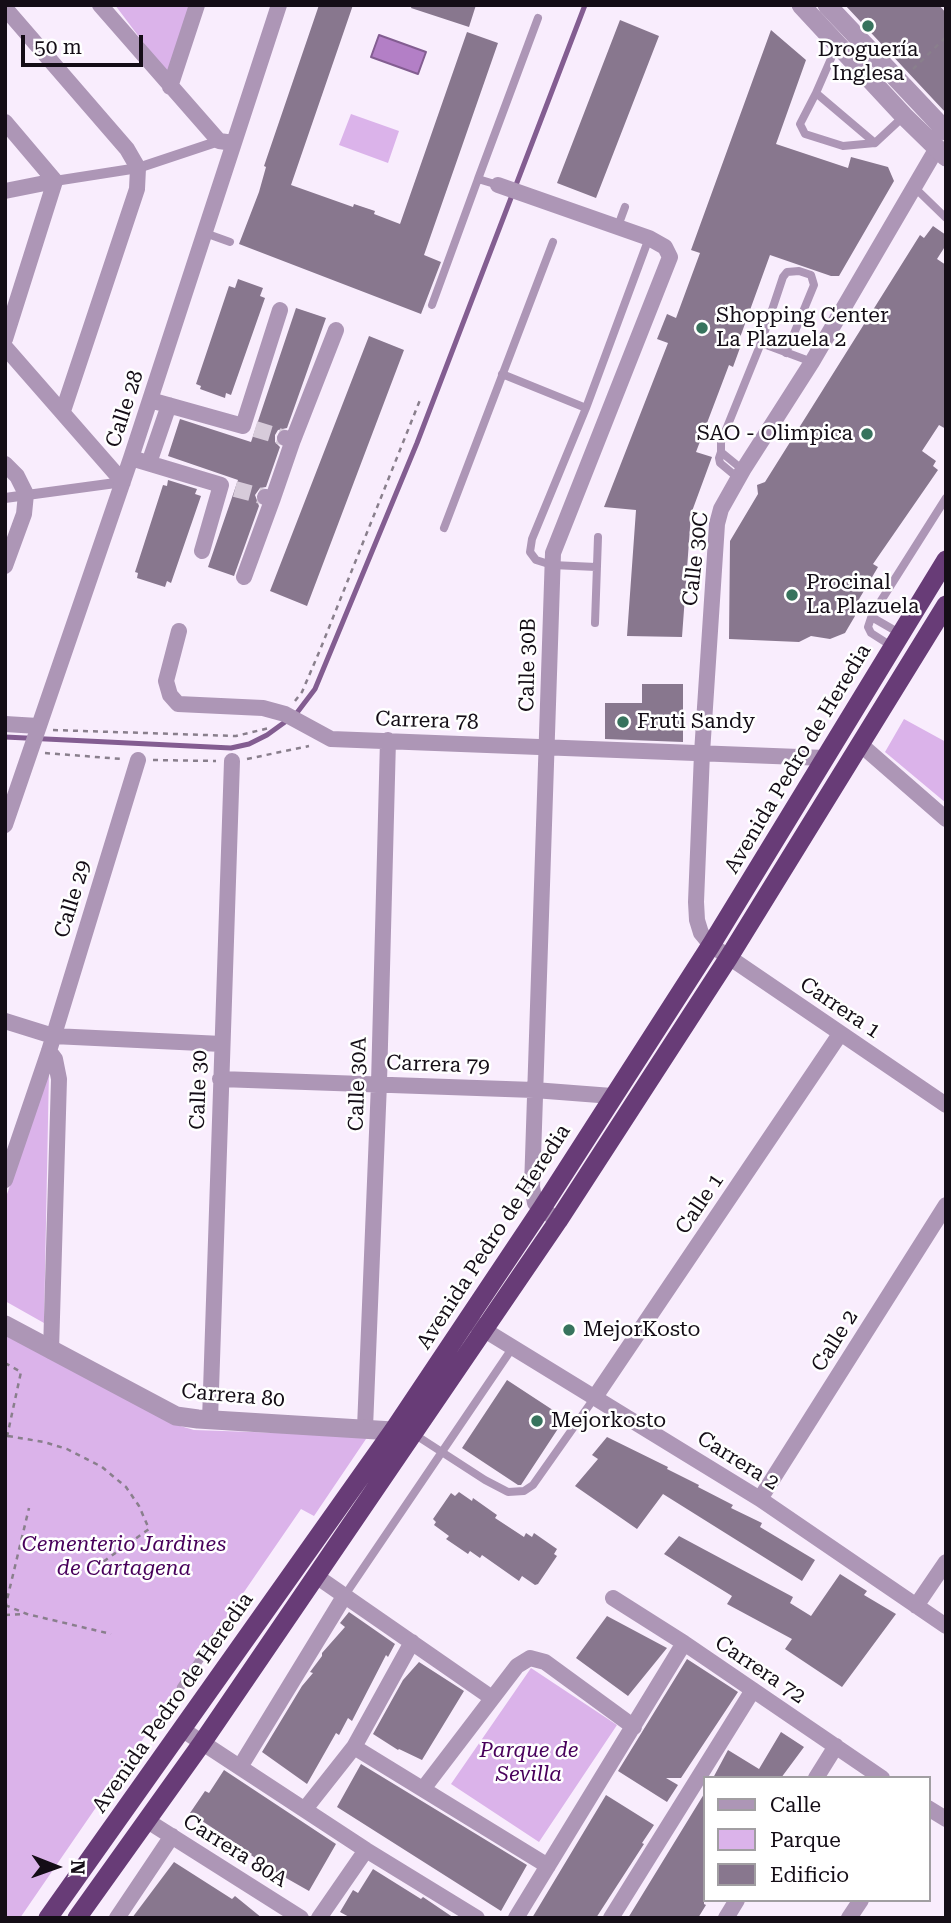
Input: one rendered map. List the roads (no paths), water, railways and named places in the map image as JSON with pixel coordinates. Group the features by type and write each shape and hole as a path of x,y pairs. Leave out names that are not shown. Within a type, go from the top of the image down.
{"highway":[{"name":"Avenida Pedro de Heredia","path":"48,1918 393,1431 542,1208 711,945 946,560"},
{"name":"Avenida Pedro de Heredia","path":"77,1918 202,1743 558,1221 729,957 946,605"}],"street":[{"path":"5,191 138,168 226,142 170,87 100,5"},
{"path":"170,87 197,5"},
{"name":"Calle 28","path":"5,825 205,233 226,142 279,5"},
{"path":"801,5 904,116 943,145"},
{"path":"827,5 898,83 943,145"},
{"path":"5,8 127,149 138,168 137,189 63,411"},
{"path":"5,122 55,181"},
{"name":"Calle 30C","path":"711,945 701,933 696,902 702,753 717,524 721,509 811,362 913,186 943,145"},
{"path":"5,339 55,181"},
{"path":"498,185 649,238"},
{"name":"Calle 30B","path":"542,1208 535,1203 532,1187 553,553 668,264 670,257 665,247 649,238"},
{"path":"150,400 249,427 280,310"},
{"path":"244,577 289,439 336,330"},
{"path":"5,347 123,482"},
{"path":"149,463 169,405"},
{"path":"131,458 228,487 202,551"},
{"path":"5,464 26,494 23,514 5,566"},
{"path":"5,498 123,482"},
{"name":"Carrera 78","path":"180,631 166,681 170,695 178,704 218,708 263,708 287,715 326,738 825,758"},
{"path":"5,724 37,729"},
{"name":"Calle 30A","path":"365,1428 379,1083 388,740"},
{"path":"860,744 946,819"},
{"name":"Calle 29","path":"5,1180 51,1043 138,760"},
{"name":"Calle 30","path":"211,1420 232,761"},
{"name":"Carrera 1","path":"711,945 946,1105"},
{"path":"5,1021 51,1043 222,1044"},
{"name":"Calle 1","path":"595,1397 840,1034"},
{"path":"51,1043 59,1079 51,1351"},
{"name":"Carrera 79","path":"220,1079 379,1083 612,1096"},
{"name":"Calle 2","path":"760,1499 946,1205"},
{"path":"542,1208 558,1221"},
{"name":"Carrera 2","path":"467,1319 760,1499 946,1626"},
{"name":"Carrera 80","path":"5,1325 168,1413 186,1418 393,1431"},
{"path":"916,1606 946,1562"},
{"path":"316,1576 492,1698"},
{"path":"240,1768 345,1595"},
{"name":"Carrera 72","path":"613,1598 879,1776"},
{"path":"305,1809 354,1747 411,1642"},
{"path":"516,1918 684,1643"},
{"path":"423,1789 517,1665 530,1658 545,1662 634,1727"},
{"path":"611,1918 753,1690"},
{"path":"183,1730 366,1850 477,1918"},
{"path":"817,1776 836,1746"},
{"path":"354,1747 548,1866"},
{"path":"930,1809 946,1819"},
{"name":"Carrera 80A","path":"146,1820 301,1918"},
{"path":"117,1918 172,1836"},
{"path":"319,1918 366,1850"},
{"path":"726,1918 736,1902"},
{"path":"849,1918 860,1902"}],"lane":[{"path":"432,305 538,18"},
{"path":"835,40 833,54 800,124 805,134 843,146 875,143 904,116"},
{"path":"816,93 875,143"},
{"path":"478,179 498,185"},
{"path":"913,186 946,218"},
{"path":"618,226 625,207"},
{"path":"205,233 230,242"},
{"path":"596,567 552,565 536,560 530,552 532,539 586,408 649,238"},
{"path":"444,528 553,242"},
{"path":"741,474 721,452 721,442 761,343 783,277 793,271 811,275 814,285 786,353"},
{"path":"761,343 811,362"},
{"path":"502,374 586,408"},
{"path":"897,641 871,633 868,628 872,615 946,498"},
{"path":"595,623 597,537"},
{"path":"872,615 897,641"},
{"path":"345,1595 513,1347"},
{"path":"414,1434 508,1492 524,1491 534,1485 595,1397"},
{"path":"181,1687 218,1633"}],"waterway":[{"path":"5,737 231,748 249,744 267,735 296,714 315,689 417,443 585,5"}],"tunnel":[{"path":"255,429 285,438"},
{"path":"235,489 265,497"}],"place":[{"name":"Droguería Inglesa","path":"868,26"},
{"name":"Shopping Center La Plazuela 2","path":"702,328"},
{"name":"SAO - Olimpica","path":"867,434"},
{"name":"Procinal La Plazuela","path":"792,595"},
{"name":"Fruti Sandy","path":"623,722"},
{"name":"MejorKosto","path":"569,1330"},
{"name":"Mejorkosto","path":"537,1421"}],"park label":[{"name":"Cementerio Jardines de Cartagena","path":"124,1557"},
{"name":"Parque de Sevilla","path":"529,1763"}]}
